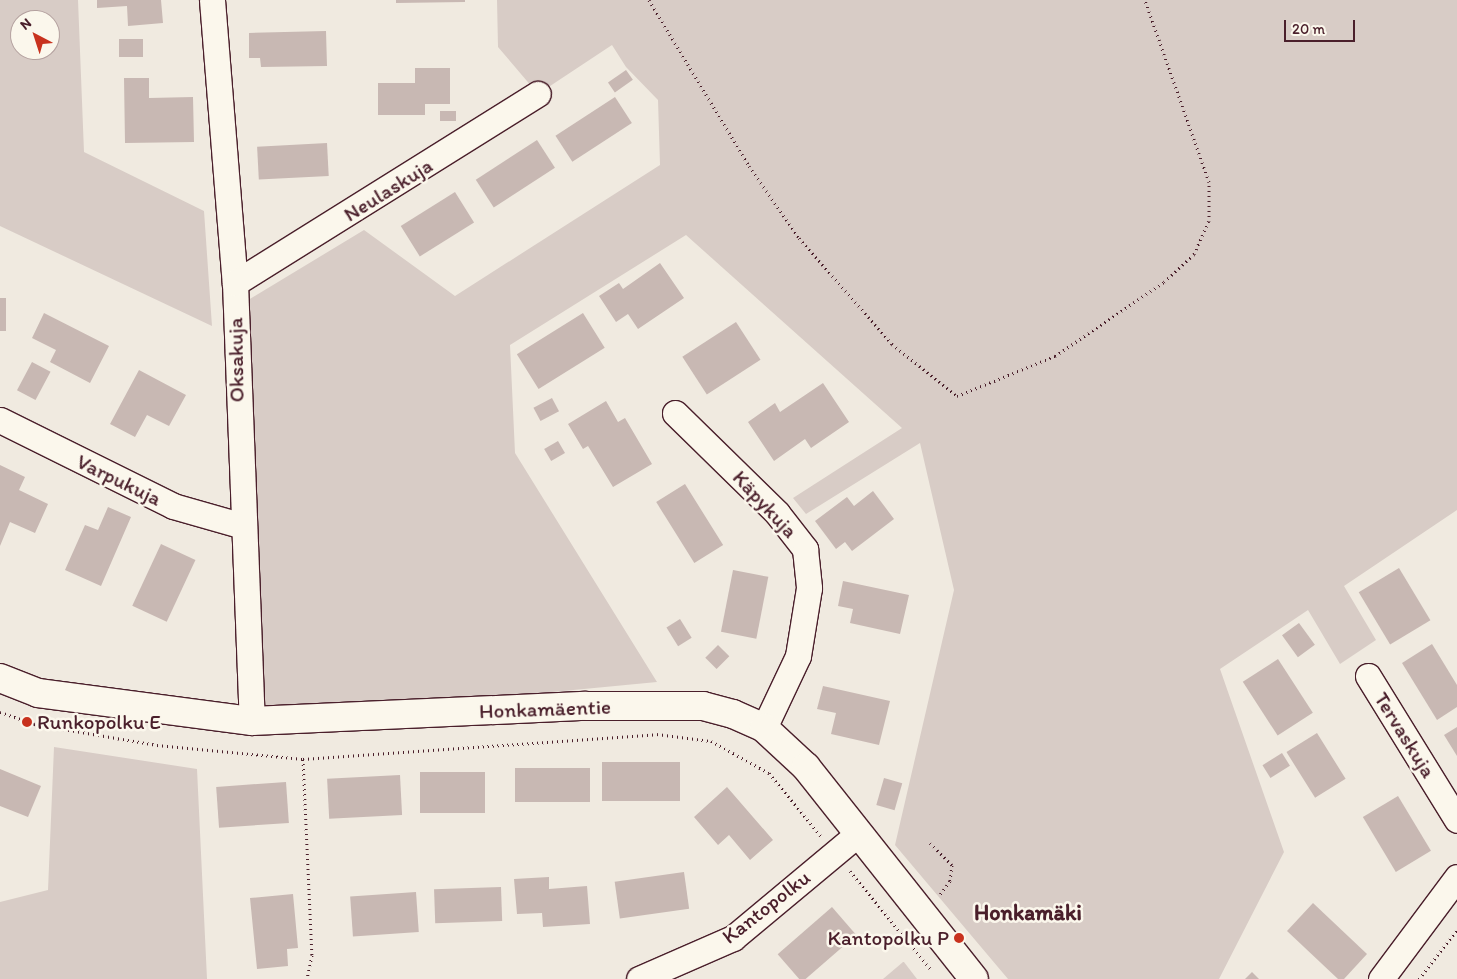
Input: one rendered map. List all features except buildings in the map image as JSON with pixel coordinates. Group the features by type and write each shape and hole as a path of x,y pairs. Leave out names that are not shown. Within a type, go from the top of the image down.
{"street":[{"name":"Oksakuja","path":"212,0 235,284 252,721"},
{"name":"Neulaskuja","path":"235,284 538,94"},
{"name":"Käpykuja","path":"675,413 777,513 805,549 808,588 798,656 764,728"},
{"name":"Varpukuja","path":"0,420 173,506 243,526"},
{"name":"Tervaskuja","path":"1368,676 1457,820"},
{"name":"Honkamäentie","path":"0,678 38,693 252,721 586,706 703,706 764,728 806,768 974,979"},
{"name":"Kantopolku","path":"640,979 733,938 858,834"},
{"path":"1381,979 1457,877"}],"path":[{"path":"649,0 749,166 799,238 892,344 957,396 1055,356 1164,282 1194,254 1209,220 1209,182 1145,0"},
{"path":"0,712 34,724 158,745 303,759 657,734 711,741 769,772 938,979"},
{"path":"303,759 312,955 307,979"},
{"path":"922,914 950,881 952,865 930,843"},
{"path":"1420,979 1457,930"}],"shaded area":[{"path":"0,0 78,0 84,152 204,211 212,326 0,226"},
{"path":"497,0 1457,0 1457,510 1344,586 1376,640 1340,664 1308,610 1220,669 1284,852 1219,979 1008,979 895,845 954,590 920,443 806,514 793,498 902,428 686,235 510,345 515,453 657,682 252,721 235,308 364,230 455,296 660,165 658,100 626,67 612,45 538,94 498,47"},
{"path":"54,747 197,769 207,979 0,979 0,902 48,890"},
{"path":"903,962 917,979 883,979"}],"place":[{"name":"Runkopolku E","path":"27,722"},
{"name":"Kantopolku P","path":"959,938"}],"district":[{"name":"Honkamäki","path":"1028,913"}]}
